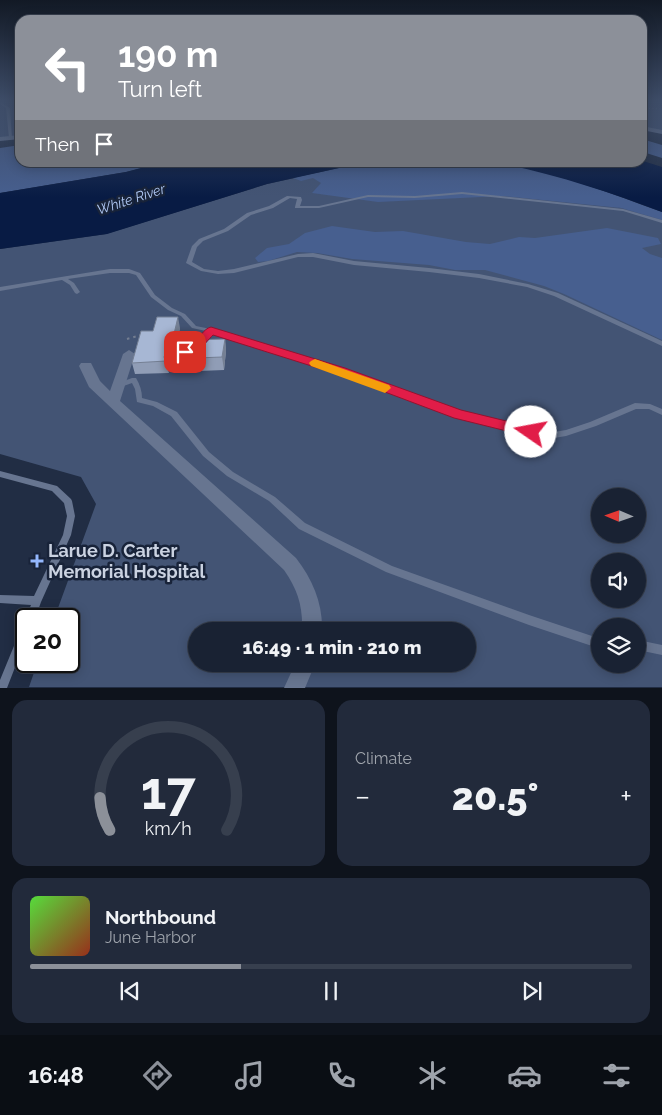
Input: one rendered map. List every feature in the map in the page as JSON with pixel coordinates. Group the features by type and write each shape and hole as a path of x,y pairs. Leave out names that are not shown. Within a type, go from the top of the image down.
{"street":[{"path":"0,140 15,138"},
{"path":"113,402 128,346"},
{"path":"86,366 94,384 290,564 306,588 312,610 312,622"},
{"path":"294,688 302,672"}],"lane":[{"path":"11,133 11,138"},
{"path":"662,222 623,210 462,193 415,197 368,196 339,204 304,208 297,208 299,198 289,197 271,207 249,214 226,230 201,240 194,246 188,263 194,267 228,272 248,269 295,255 314,255 352,262 469,275 515,283 553,293 662,344"},
{"path":"0,290 83,274 128,271 138,274 153,296 170,309 183,315 194,327 211,330 341,371 458,415 548,436 566,433 593,424 635,406 650,407 662,412"},
{"path":"72,284 83,274"},
{"path":"64,279 72,284 77,292"},
{"path":"191,349 197,346 211,330"},
{"path":"118,386 134,380 138,389 138,400 155,404 174,414 206,454 230,474 272,499 302,526 389,569 591,641"},
{"path":"0,474 54,488 68,501 71,516 67,535 34,608"},
{"path":"0,599 37,601"},
{"path":"646,647 662,650"},
{"path":"2,688 15,655"}],"path":[{"path":"128,346 143,335"}],"shaded area":[{"path":"0,133 15,133 15,137 0,139"},
{"path":"647,140 662,145 662,158 647,153"},
{"path":"15,146 15,167 147,167 0,193 0,148"},
{"path":"343,167 522,167 583,184 662,212 662,220 621,208 502,196 378,202 312,193 321,183 313,178 301,181 293,178"},
{"path":"453,170 662,217 662,687 29,687 34,673 80,673 80,608 58,608 96,504 81,477 0,454 0,249 106,234 267,184 317,173"},
{"path":"332,226 375,232 403,231 466,242 490,244 519,237 535,238 607,228 658,238 661,244 642,248 650,254 662,258 662,340 544,286 485,270 455,270 429,265 352,259 317,253 297,252 268,261 258,262 255,258 267,248 289,244 305,233"}],"water":[{"path":"647,162 662,167 662,212 622,197 517,167 647,167"},
{"name":"White River","path":"144,167 344,167 267,184 107,234 0,249 0,193 126,172"}],"building":[{"path":"157,317 178,317 173,338 164,357 166,361 132,363 141,331 153,331"},
{"path":"225,339 222,357 171,359 179,343 188,340"}],"slow traffic":[{"path":"315,363 385,388"}],"place":[{"name":"Larue D. Carter Memorial Hospital","path":"37,561"}],"route":[{"path":"185,352 197,346 211,330 341,371 458,415 531,432"}]}
